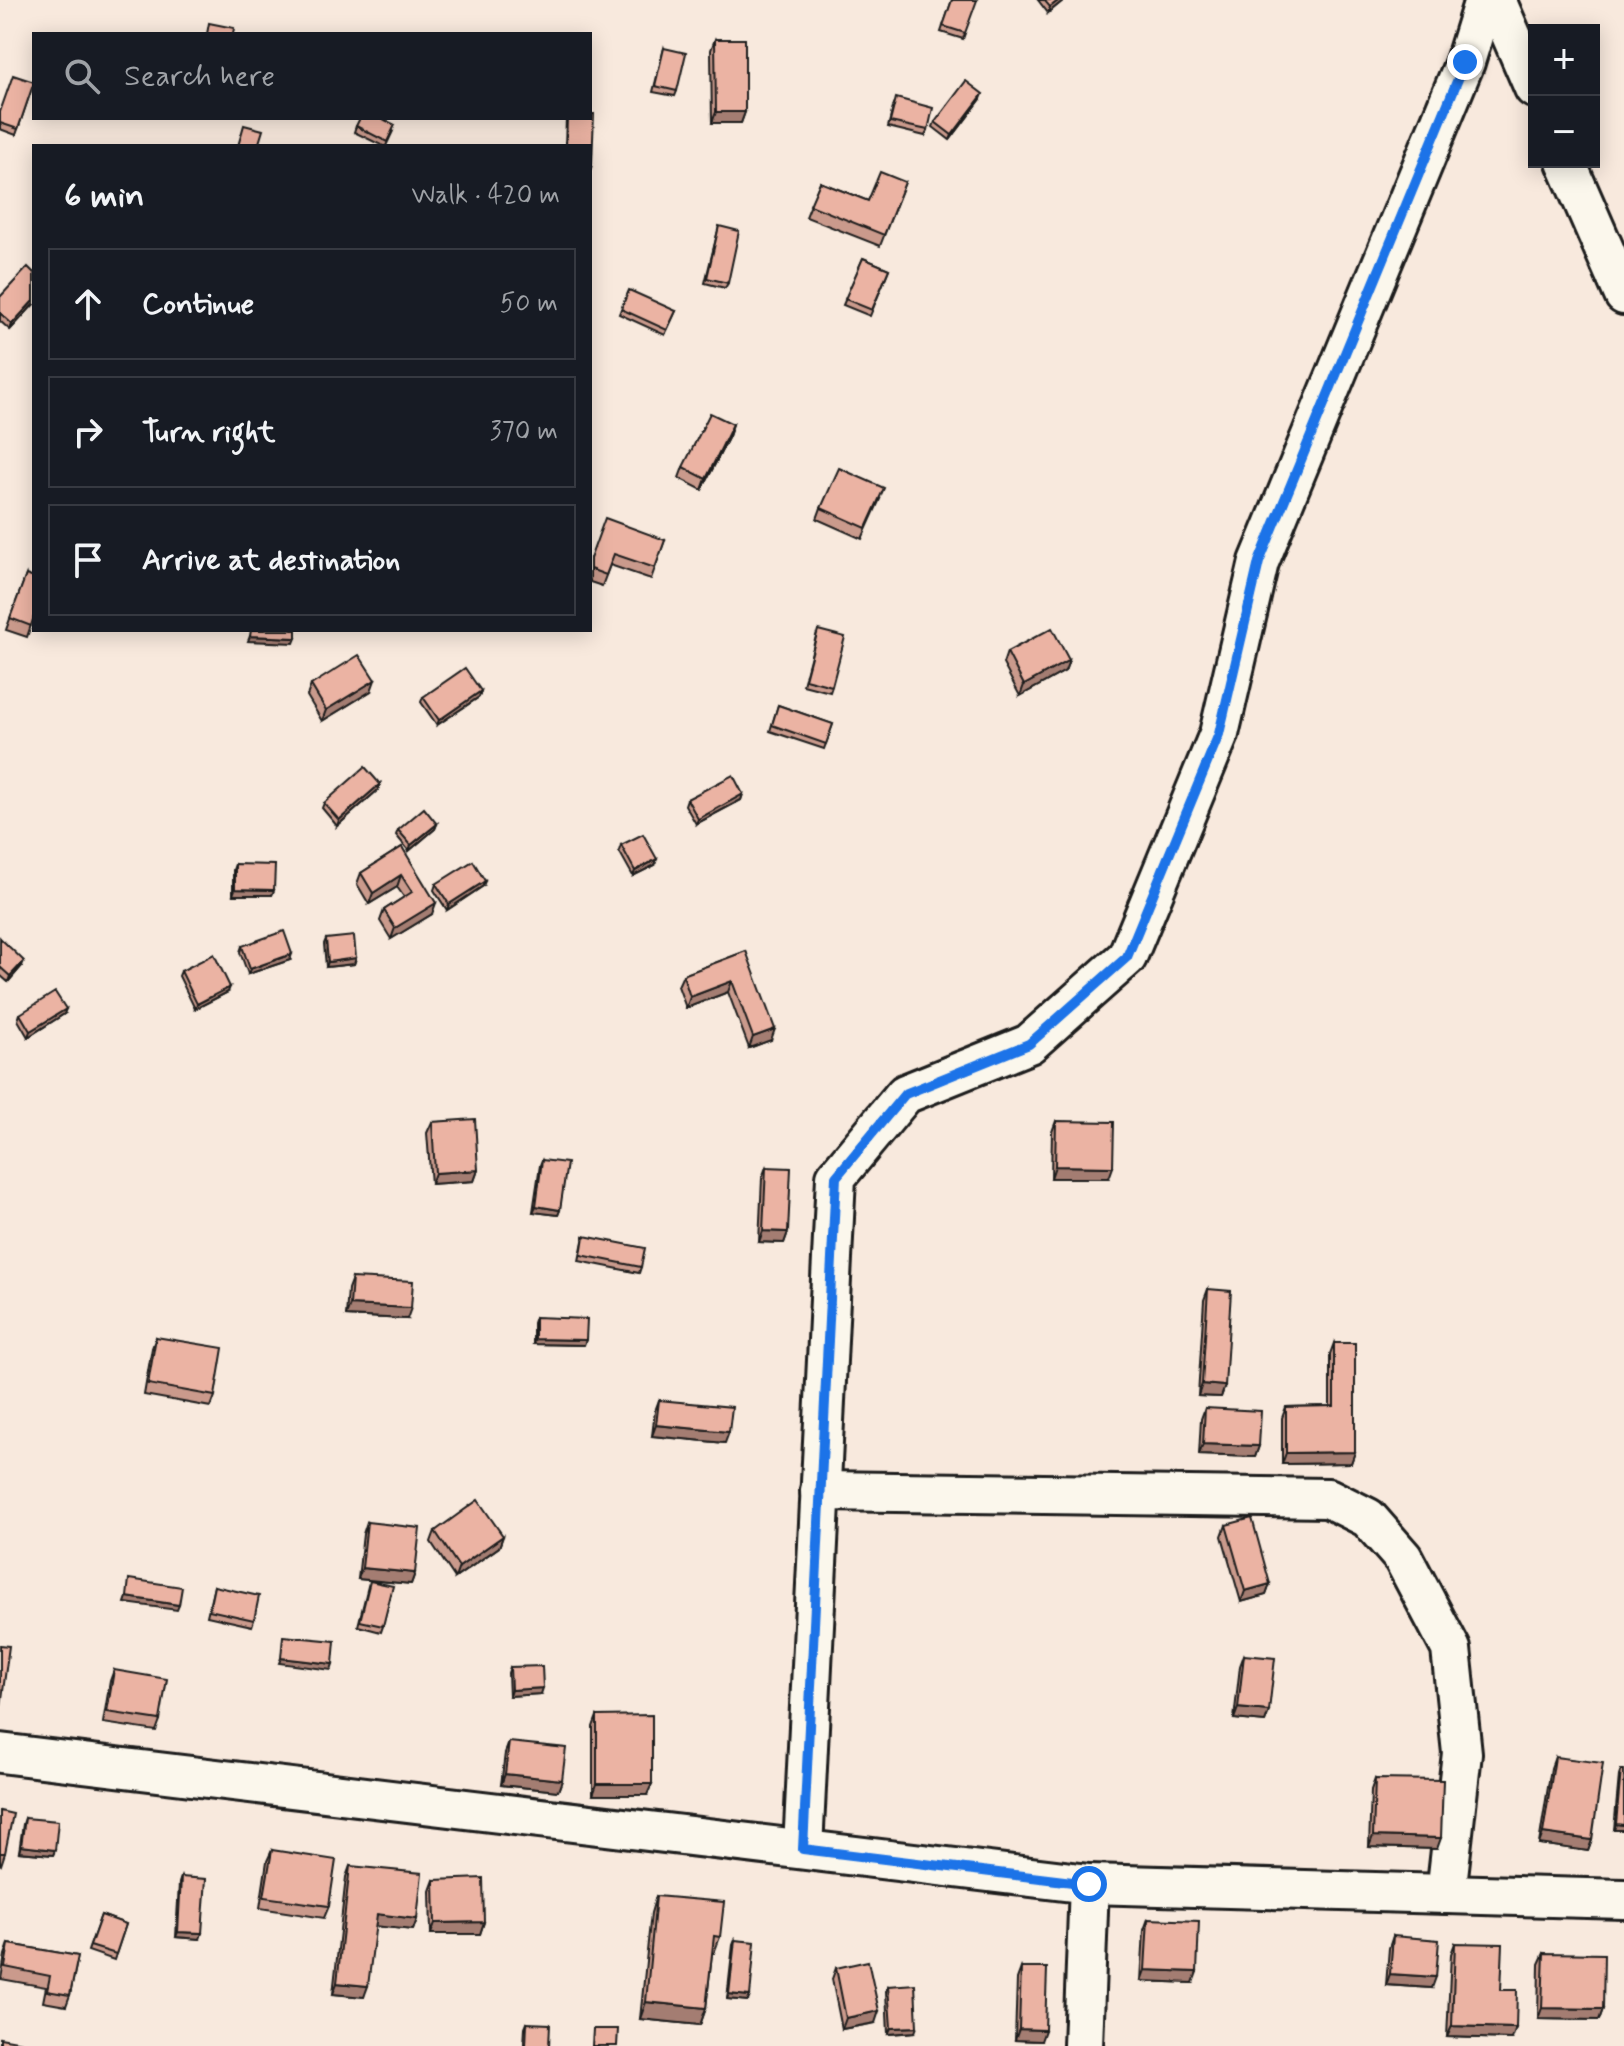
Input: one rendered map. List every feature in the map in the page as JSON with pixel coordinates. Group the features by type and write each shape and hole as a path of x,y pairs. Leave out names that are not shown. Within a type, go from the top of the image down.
{"street":[{"path":"803,1849 836,1177 905,1094 1029,1044 1127,957 1219,734 1259,562 1465,62 1484,0"},
{"path":"1496,0 1528,74"},
{"path":"1569,168 1624,295"},
{"path":"820,1491 1328,1498 1368,1518 1403,1558 1451,1649 1462,1753 1446,1894"},
{"path":"0,1753 1089,1884 1624,1899"},
{"path":"1083,2046 1089,1884"}],"building":[{"path":"952,0 977,0 965,33 943,26"},
{"path":"1044,0 1059,0 1050,7"},
{"path":"209,23 234,28 233,32 207,32"},
{"path":"715,39 745,39 745,112 716,112"},
{"path":"664,48 686,53 677,91 655,86"},
{"path":"13,75 32,81 18,129 0,123 0,112"},
{"path":"966,81 983,94 952,135 935,122"},
{"path":"896,98 933,108 928,130 890,122"},
{"path":"594,114 592,165 592,144 566,144 567,120 592,120"},
{"path":"359,120 385,120 395,125 387,142 356,126"},
{"path":"244,125 263,130 259,144 239,144"},
{"path":"880,172 905,182 884,235 810,205 820,182 868,201"},
{"path":"719,226 739,231 728,283 707,278"},
{"path":"863,258 889,269 872,310 845,299"},
{"path":"28,267 32,271 32,302 12,324 0,313 0,297"},
{"path":"629,290 676,311 667,330 621,309"},
{"path":"710,413 733,424 706,479 683,467"},
{"path":"839,468 884,488 866,528 821,508"},
{"path":"605,518 665,540 655,568 614,554 606,575 592,570 592,554"},
{"path":"26,575 32,577 31,626 10,618"},
{"path":"1052,628 1069,660 1024,685 1007,652"},
{"path":"818,630 845,637 832,686 805,679"},
{"path":"251,632 296,632 296,638 250,636"},
{"path":"359,655 375,680 326,710 311,685"},
{"path":"465,668 481,691 439,720 423,697"},
{"path":"778,705 833,724 826,744 772,725"},
{"path":"365,767 380,784 339,820 324,803"},
{"path":"733,775 743,794 698,819 687,799"},
{"path":"424,808 437,824 411,845 398,830"},
{"path":"643,834 657,859 635,871 621,845"},
{"path":"402,847 436,903 395,928 384,910 412,892 401,875 373,893 361,873"},
{"path":"473,861 485,881 449,904 436,884"},
{"path":"235,864 275,865 274,890 235,889"},
{"path":"284,931 292,954 250,969 242,946"},
{"path":"354,936 356,958 328,962 326,939"},
{"path":"0,938 24,961 10,976 0,967"},
{"path":"746,951 775,1029 753,1037 732,981 690,997 683,975"},
{"path":"214,954 230,987 197,1004 181,971"},
{"path":"55,992 66,1009 30,1031 20,1014"},
{"path":"475,1119 478,1170 435,1173 432,1122"},
{"path":"1056,1121 1114,1122 1113,1167 1055,1166"},
{"path":"542,1160 567,1163 560,1210 536,1206"},
{"path":"766,1167 791,1168 788,1232 763,1231"},
{"path":"584,1236 645,1248 641,1267 581,1255"},
{"path":"352,1278 413,1281 411,1308 350,1305"},
{"path":"1208,1289 1231,1291 1225,1386 1202,1384"},
{"path":"535,1317 587,1319 586,1340 535,1339"},
{"path":"156,1337 223,1348 215,1396 148,1384"},
{"path":"1334,1343 1355,1343 1355,1452 1286,1453 1286,1407 1334,1406"},
{"path":"659,1400 732,1407 729,1432 656,1425"},
{"path":"1205,1408 1261,1411 1259,1446 1203,1444"},
{"path":"478,1500 503,1536 459,1567 435,1531"},
{"path":"1252,1518 1270,1584 1245,1591 1226,1525"},
{"path":"367,1522 420,1528 415,1573 362,1568"},
{"path":"129,1579 182,1587 179,1605 127,1597"},
{"path":"370,1581 393,1586 383,1626 360,1621"},
{"path":"214,1586 259,1596 254,1620 209,1610"},
{"path":"283,1636 335,1641 333,1664 281,1658"},
{"path":"0,1645 9,1646 0,1714"},
{"path":"1244,1655 1275,1658 1269,1711 1238,1708"},
{"path":"542,1666 543,1688 511,1690 510,1667"},
{"path":"114,1670 167,1679 160,1720 107,1712"},
{"path":"652,1715 652,1784 597,1784 597,1716"},
{"path":"509,1742 566,1748 562,1780 505,1774"},
{"path":"1555,1757 1603,1763 1592,1840 1543,1833"},
{"path":"1621,1770 1624,1770 1624,1825 1616,1824"},
{"path":"1375,1779 1443,1780 1441,1838 1373,1836"},
{"path":"0,1811 13,1814 5,1853 0,1853"},
{"path":"25,1818 58,1821 55,1850 21,1846"},
{"path":"272,1850 336,1860 329,1906 264,1897"},
{"path":"350,1866 422,1873 417,1919 377,1914 368,1986 337,1983"},
{"path":"181,1877 206,1879 202,1933 178,1932"},
{"path":"483,1878 484,1922 435,1923 434,1880"},
{"path":"656,1896 724,1902 720,1937 714,1936 706,2008 646,2002"},
{"path":"101,1915 126,1924 116,1954 90,1946"},
{"path":"1148,1919 1199,1921 1197,1972 1145,1970"},
{"path":"1393,1936 1439,1940 1436,1977 1390,1974"},
{"path":"735,1940 755,1942 750,1996 729,1994"},
{"path":"1455,1943 1503,1944 1501,1990 1517,1990 1516,2028 1452,2026"},
{"path":"9,1944 78,1956 70,1995 47,1991 50,1976 5,1967"},
{"path":"1544,1953 1604,1954 1603,2009 1542,2008"},
{"path":"868,1961 879,2011 846,2018 836,1968"},
{"path":"1021,1968 1047,1968 1045,2030 1019,2029"},
{"path":"915,1984 917,2027 891,2028 888,1986"},
{"path":"527,2023 550,2024 549,2046 526,2046"},
{"path":"593,2029 618,2029 617,2046 592,2046"},
{"path":"0,2038 45,2046 0,2046"}],"route":[{"path":"1089,1884 803,1849 836,1177 905,1094 1029,1044 1127,957 1219,734 1259,562 1465,62"}]}
